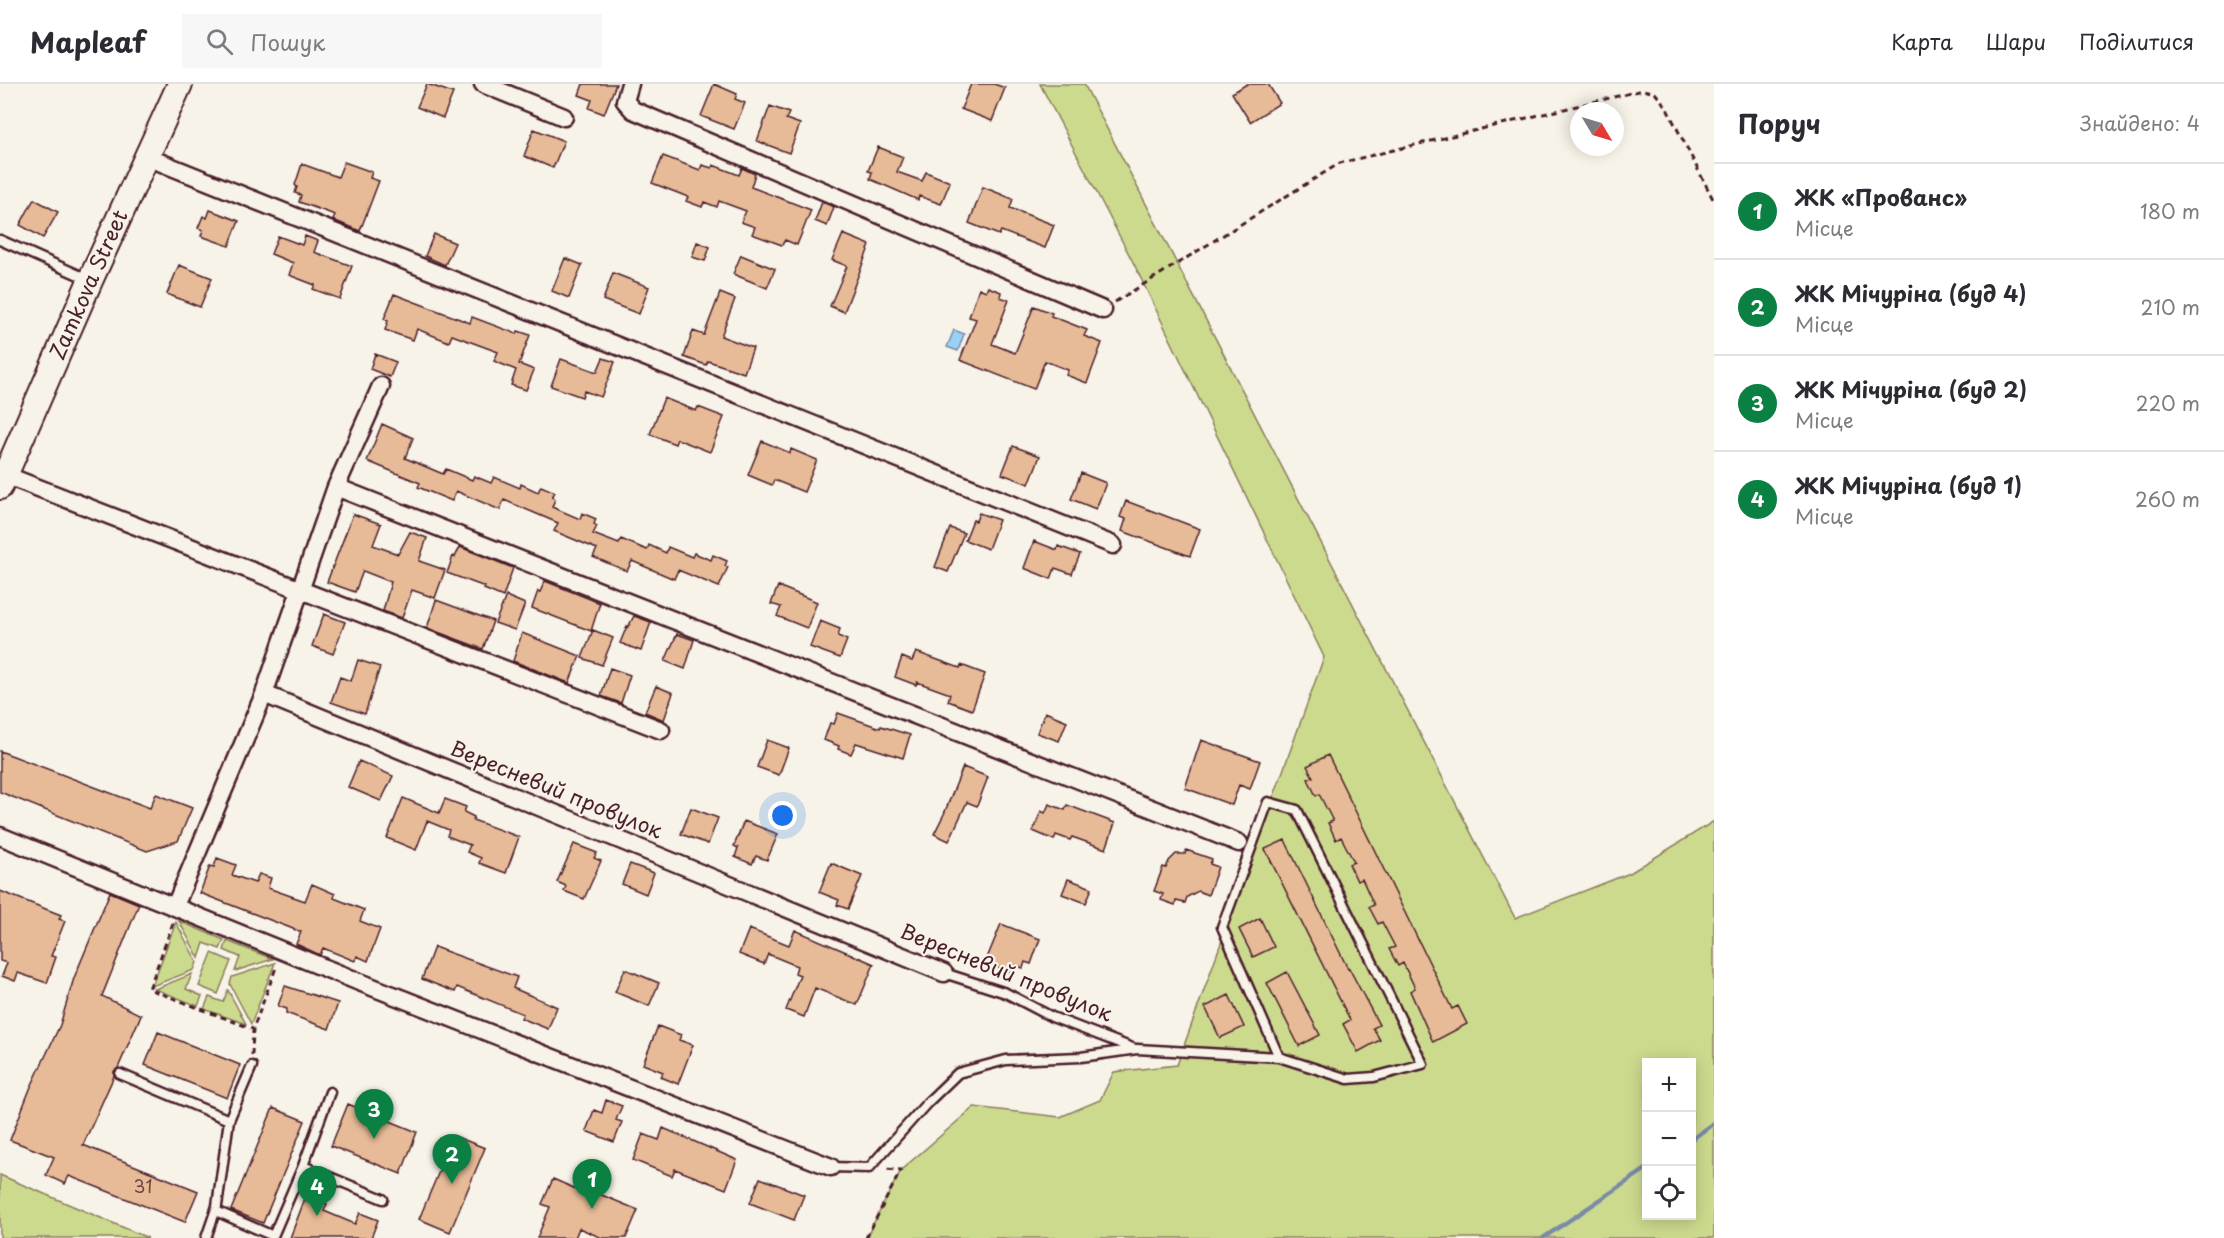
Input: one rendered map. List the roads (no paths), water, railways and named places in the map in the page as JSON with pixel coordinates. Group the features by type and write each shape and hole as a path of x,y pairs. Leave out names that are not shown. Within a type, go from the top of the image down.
{"street":[{"name":"Zamkova Street","path":"2,481 180,84"},
{"path":"483,84 564,117"},
{"path":"630,84 625,101 633,110 1103,310"},
{"path":"147,157 1113,545"},
{"path":"177,907 264,694 336,488 381,386"},
{"path":"2,481 301,590 661,730"},
{"path":"336,488 1239,843"},
{"name":"Вересневий провулок","path":"264,694 944,973"},
{"path":"0,836 283,951 831,1167"}],"lane":[{"path":"0,240 90,281"},
{"path":"831,1167 869,1168 927,1103 958,1073 1006,1060 1081,1057 1137,1050 1279,1057 1348,1079 1374,1077 1423,1064 1297,810 1268,802 1222,927 1279,1057"},
{"name":"Вересневий провулок","path":"944,973 1006,993 1052,1017 1137,1050"},
{"path":"206,1238 216,1211 229,1120 252,1066"},
{"path":"120,1074 229,1120"},
{"path":"216,1211 273,1236 303,1166 330,1092"},
{"path":"303,1166 383,1198"}],"water":[{"path":"954,330 964,334 958,351 947,347"}],"waterway":[{"path":"1696,1136 1714,1123"},
{"path":"1543,1238 1642,1172"}],"place":[{"name":"ЖК Мічуріна (буд 2)","path":"374,1139"},
{"name":"ЖК Мічуріна (буд 4)","path":"452,1184"},
{"name":"ЖК «Прованс»","path":"592,1209"},
{"name":"ЖК Мічуріна (буд 1)","path":"317,1216"}]}
